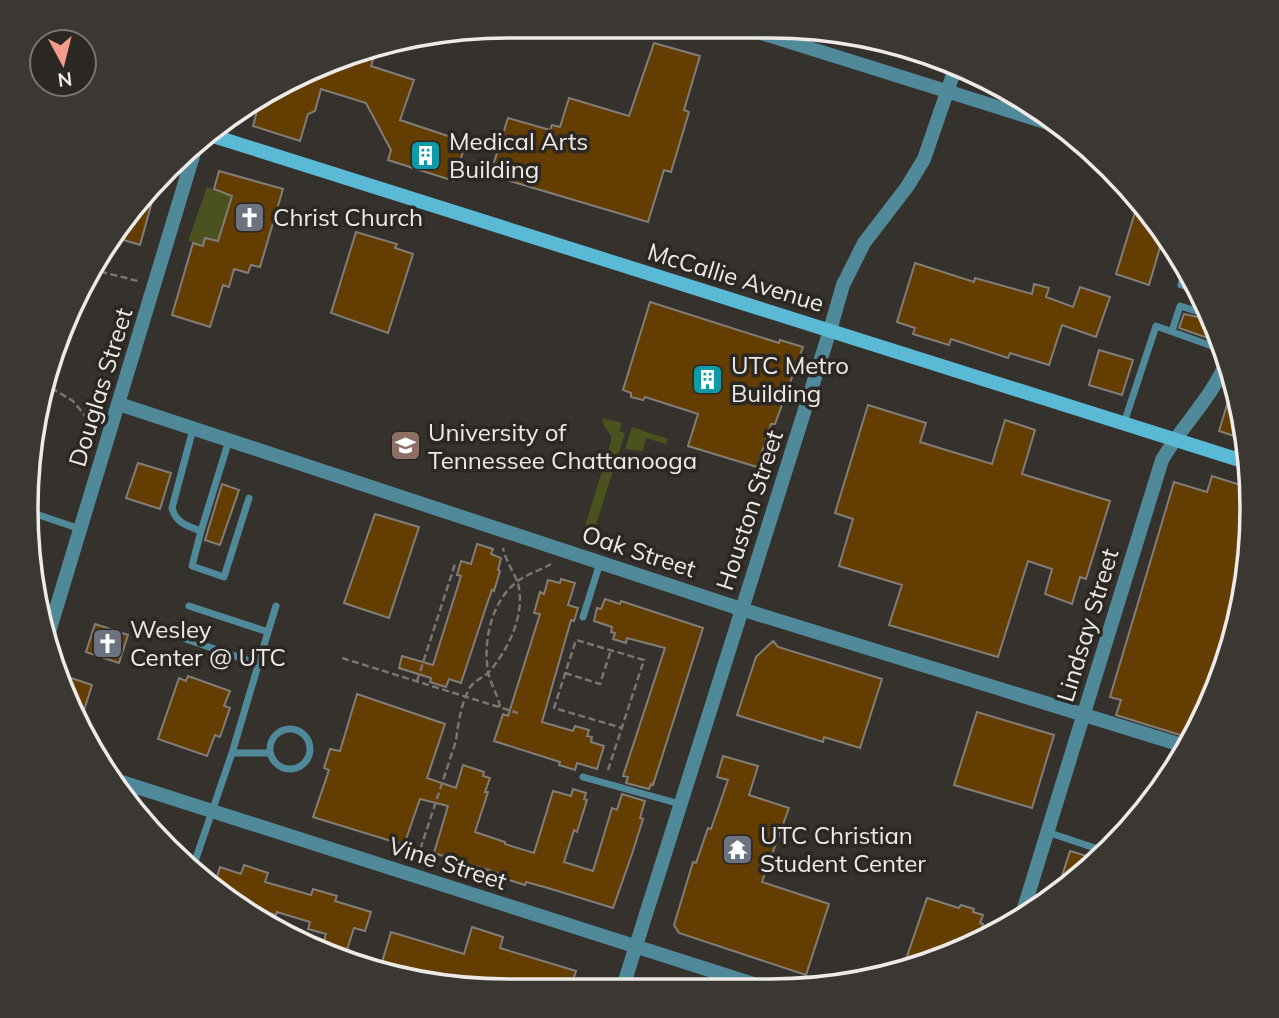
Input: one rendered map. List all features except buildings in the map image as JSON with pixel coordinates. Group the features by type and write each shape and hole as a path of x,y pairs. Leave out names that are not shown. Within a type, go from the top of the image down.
{"main road":[{"name":"McCallie Avenue","path":"220,138 1237,459"}],"street":[{"path":"779,39 1028,116"},
{"name":"Houston Street","path":"626,979 843,285 864,243 907,187 924,159 953,75"},
{"name":"Douglas Street","path":"53,621 191,162"},
{"name":"Lindsay Street","path":"1025,904 1162,460 1174,439 1197,414 1221,374"},
{"name":"Oak Street","path":"120,404 741,609 1177,744"},
{"name":"Vine Street","path":"128,785 737,979"}],"lane":[{"path":"1172,331 1181,306 1197,311"},
{"path":"1124,423 1156,326 1211,346"},
{"path":"193,428 172,508 175,518 201,531"},
{"path":"229,440 192,566 224,577 249,498"},
{"path":"38,515 81,529"},
{"path":"583,617 600,562"},
{"path":"190,606 268,632"},
{"path":"195,860 232,752 276,606"},
{"path":"177,636 258,664"},
{"path":"286,728 300,731 309,741 306,761 295,768 276,765 270,753 269,747 274,735 286,728"},
{"path":"232,752 270,753"},
{"path":"583,777 680,804"},
{"path":"1047,832 1096,848"}],"path":[{"path":"103,273 155,285"},
{"path":"54,390 73,401 96,430"},
{"path":"412,875 471,686 488,673 508,643 514,628 520,594 518,581 509,567 503,549 508,532"},
{"path":"500,707 488,673 488,639 493,616 512,585 552,564 558,548"},
{"path":"418,681 456,561"},
{"path":"604,783 622,728 644,660 576,640 554,708 622,728"},
{"path":"565,673 600,684 611,650"},
{"path":"342,657 518,713"}],"green space":[{"path":"207,187 232,196 218,241 205,238 202,245 188,241"},
{"path":"602,418 622,423 619,431 625,433 593,534 584,530 611,441"},
{"path":"632,427 668,439 666,444 646,438 643,451 625,449"}],"place":[{"name":"Medical Arts Building","path":"426,155"},
{"name":"Christ Church","path":"250,217"},
{"name":"UTC Metro Building","path":"708,379"},
{"name":"University of Tennessee Chattanooga","path":"405,446"},
{"name":"Wesley Center @ UTC","path":"107,643"},
{"name":"UTC Christian Student Center","path":"737,849"}]}
